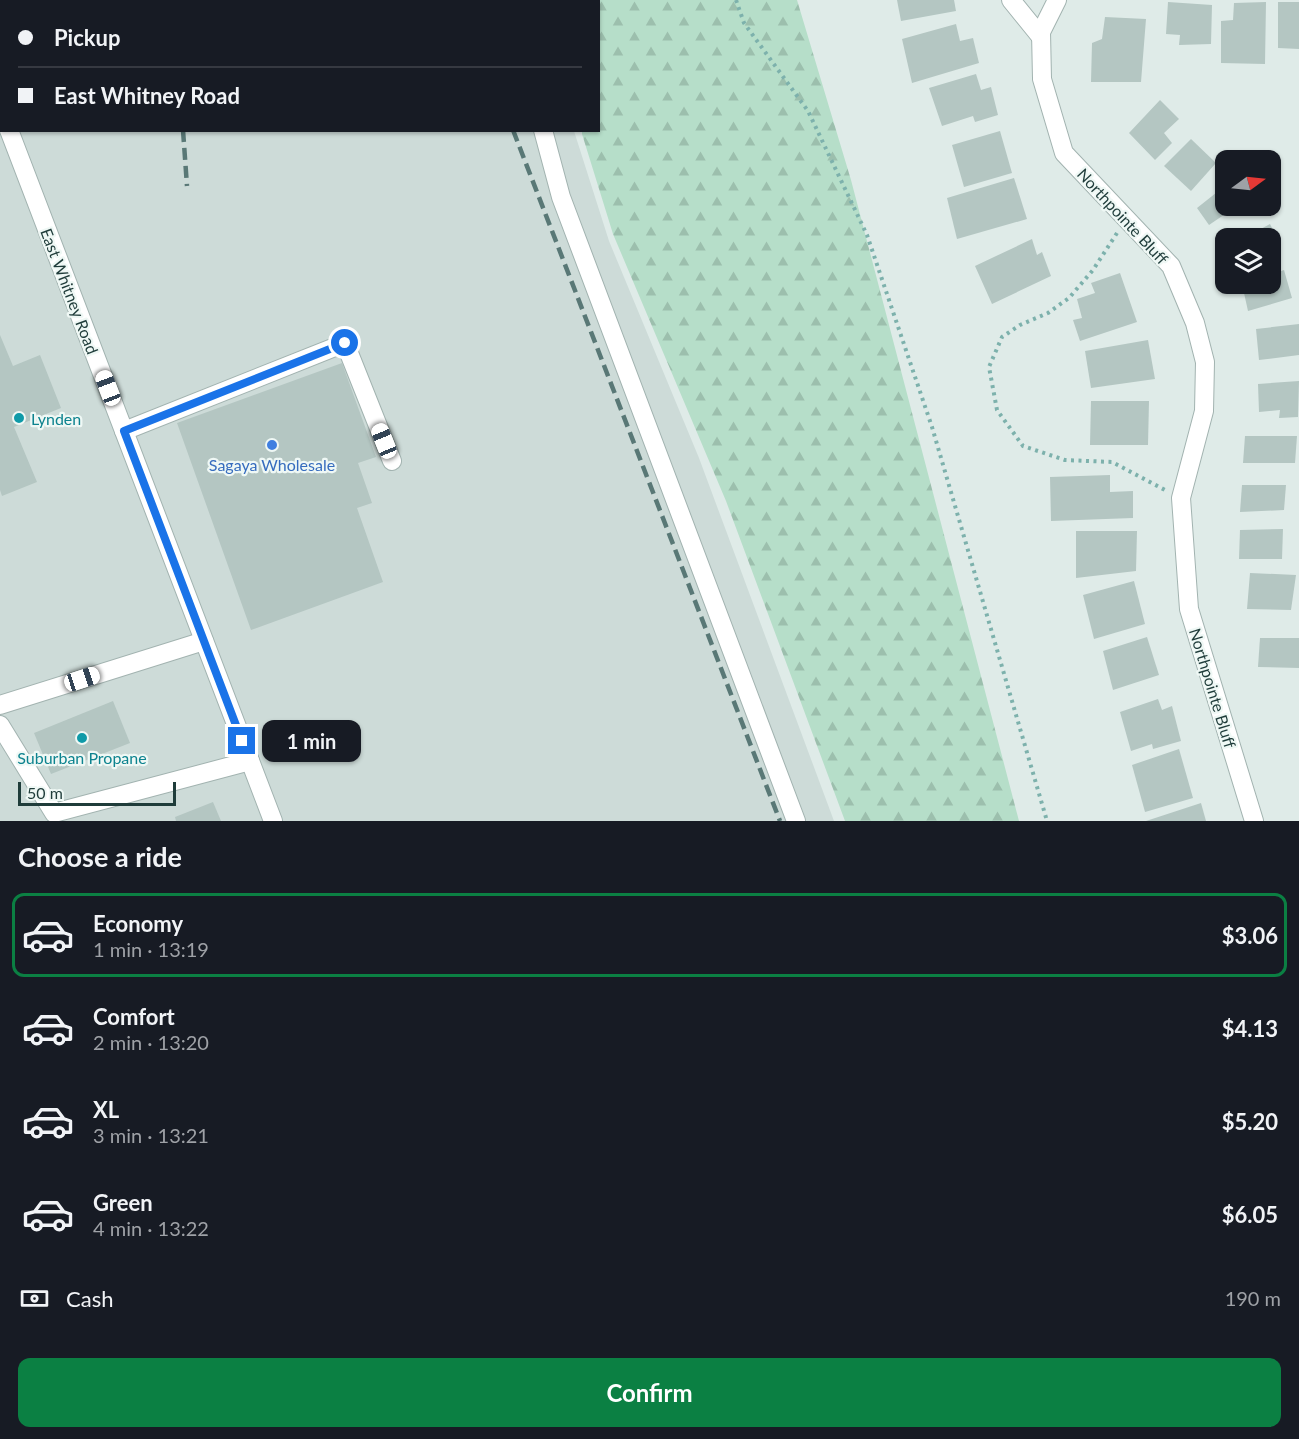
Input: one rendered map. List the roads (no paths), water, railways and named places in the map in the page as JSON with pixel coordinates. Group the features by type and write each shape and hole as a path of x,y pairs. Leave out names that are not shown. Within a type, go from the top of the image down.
{"street":[{"path":"1011,0 1041,37"},
{"name":"Northpointe Bluff","path":"1057,0 1041,32 1042,79 1064,153 1171,266 1195,323 1205,362 1204,411 1182,502 1189,609 1254,821"},
{"name":"East Whitney Road","path":"10,132 273,821"},
{"path":"544,132 561,197 796,821"},
{"path":"124,431 345,343 392,461"},
{"path":"0,705 204,641"},
{"path":"0,725 54,813 250,761"}],"railway":[{"path":"183,132 187,186"},
{"path":"514,132 780,821"}],"place":[{"name":"Lynden","path":"19,418"},
{"name":"Sagaya Wholesale","path":"272,445"},
{"name":"Suburban Propane","path":"82,738"}]}
